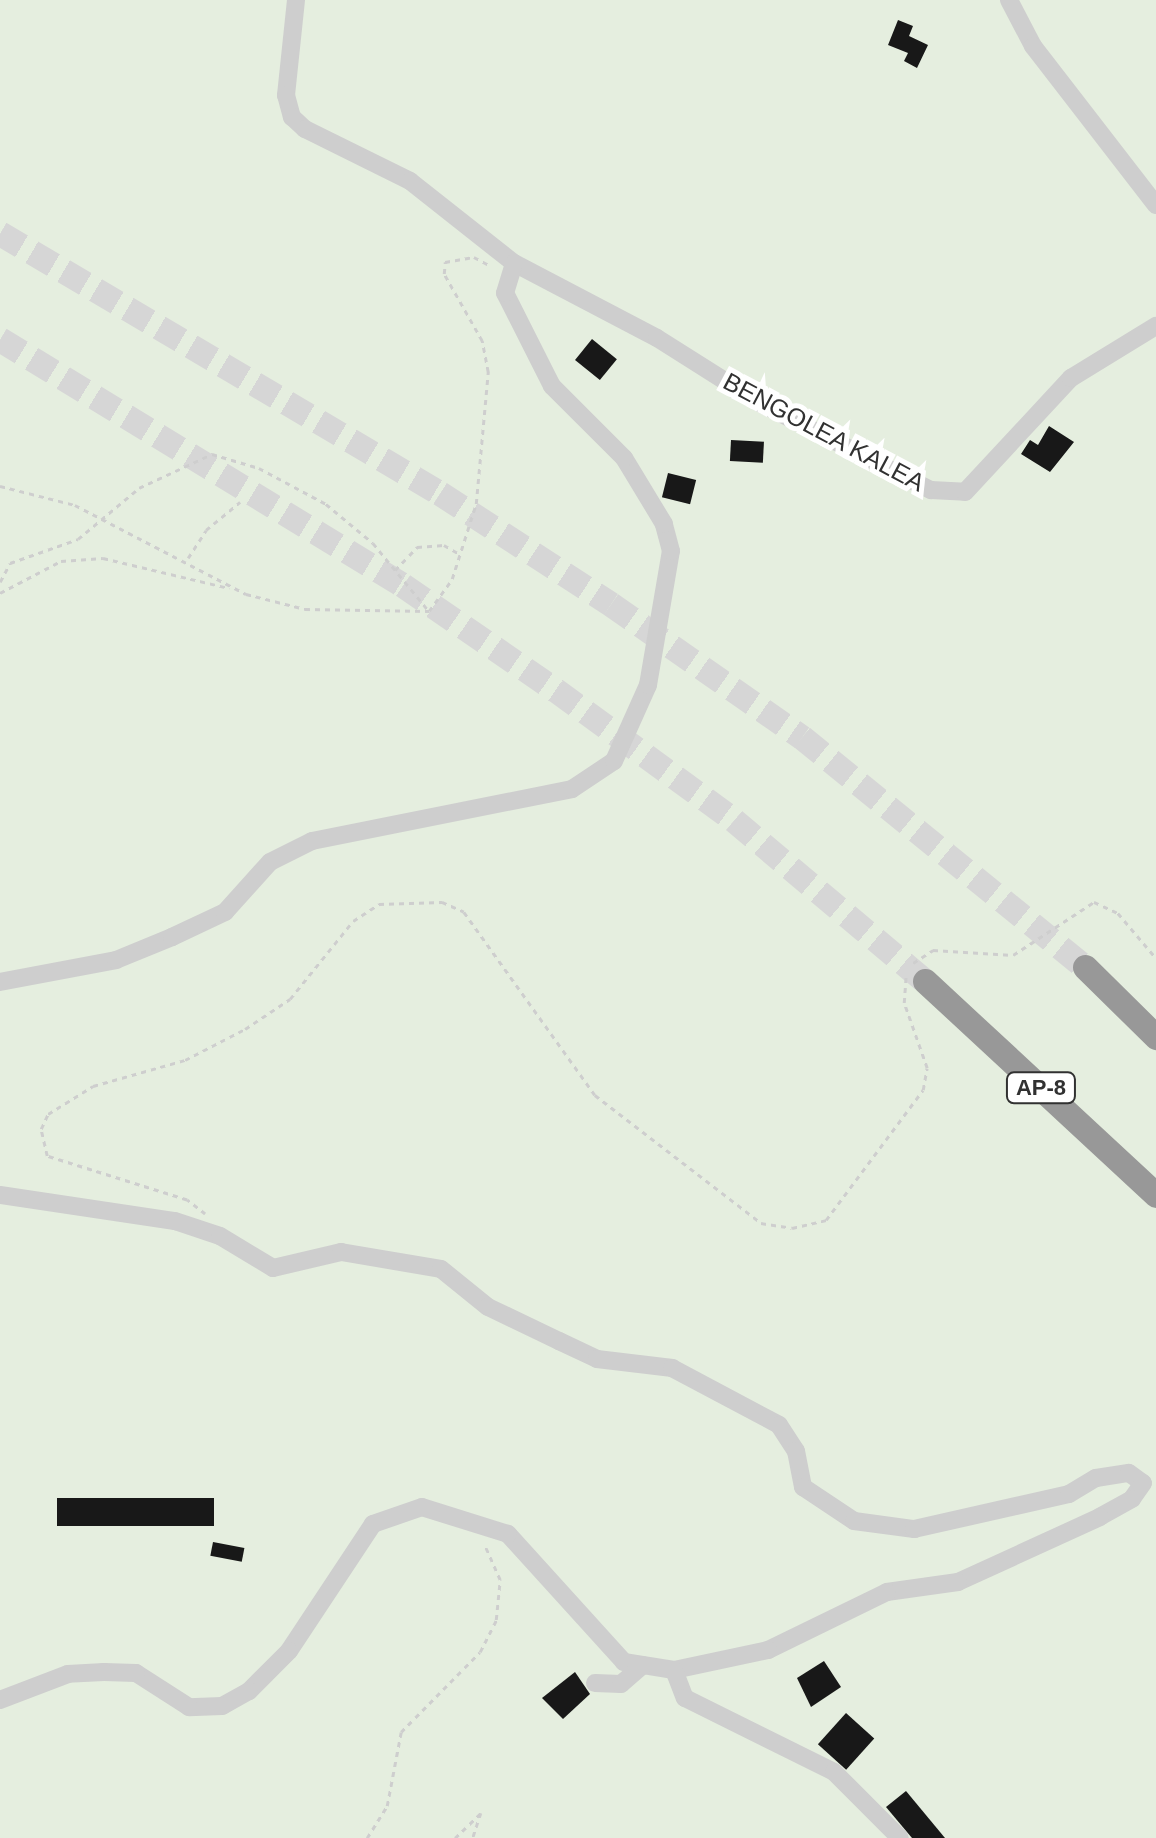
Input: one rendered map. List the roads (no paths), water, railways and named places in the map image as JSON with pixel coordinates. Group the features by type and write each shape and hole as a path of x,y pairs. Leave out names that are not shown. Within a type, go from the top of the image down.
{"highway":[{"path":"1085,967 1156,1036"},
{"name":"AP-8","path":"925,981 1156,1195"}],"street":[{"name":"BENGOLEA KALEA","path":"296,0 286,67 292,117 410,181 514,264 657,338 777,412 948,494 977,482 1012,436 1072,378 1156,326"},
{"path":"1009,0 1033,46 1156,205"},
{"path":"0,982 116,960 172,937 225,912 270,862 312,841 572,789 614,761 648,685 670,551 664,524 624,458 552,386 505,293 514,264"},
{"path":"0,1195 202,1230 273,1268 341,1252 411,1260 441,1269 488,1307 597,1359 672,1368 780,1425 796,1451 803,1486 854,1521 914,1529 1069,1494 1096,1478 1129,1473 1150,1485 1100,1517 958,1582 887,1592 768,1650 674,1670 624,1662 508,1534 480,1520 422,1507 374,1524 290,1651 249,1692 222,1706 189,1707 136,1673 104,1672 68,1674 0,1700"},
{"path":"595,1683 620,1684 643,1665"},
{"path":"674,1670 685,1698 834,1772 900,1838"}],"tunnel":[{"path":"0,233 440,493 611,604 802,737 1085,967"},
{"path":"0,339 403,585 556,690 734,820 925,981"}]}
